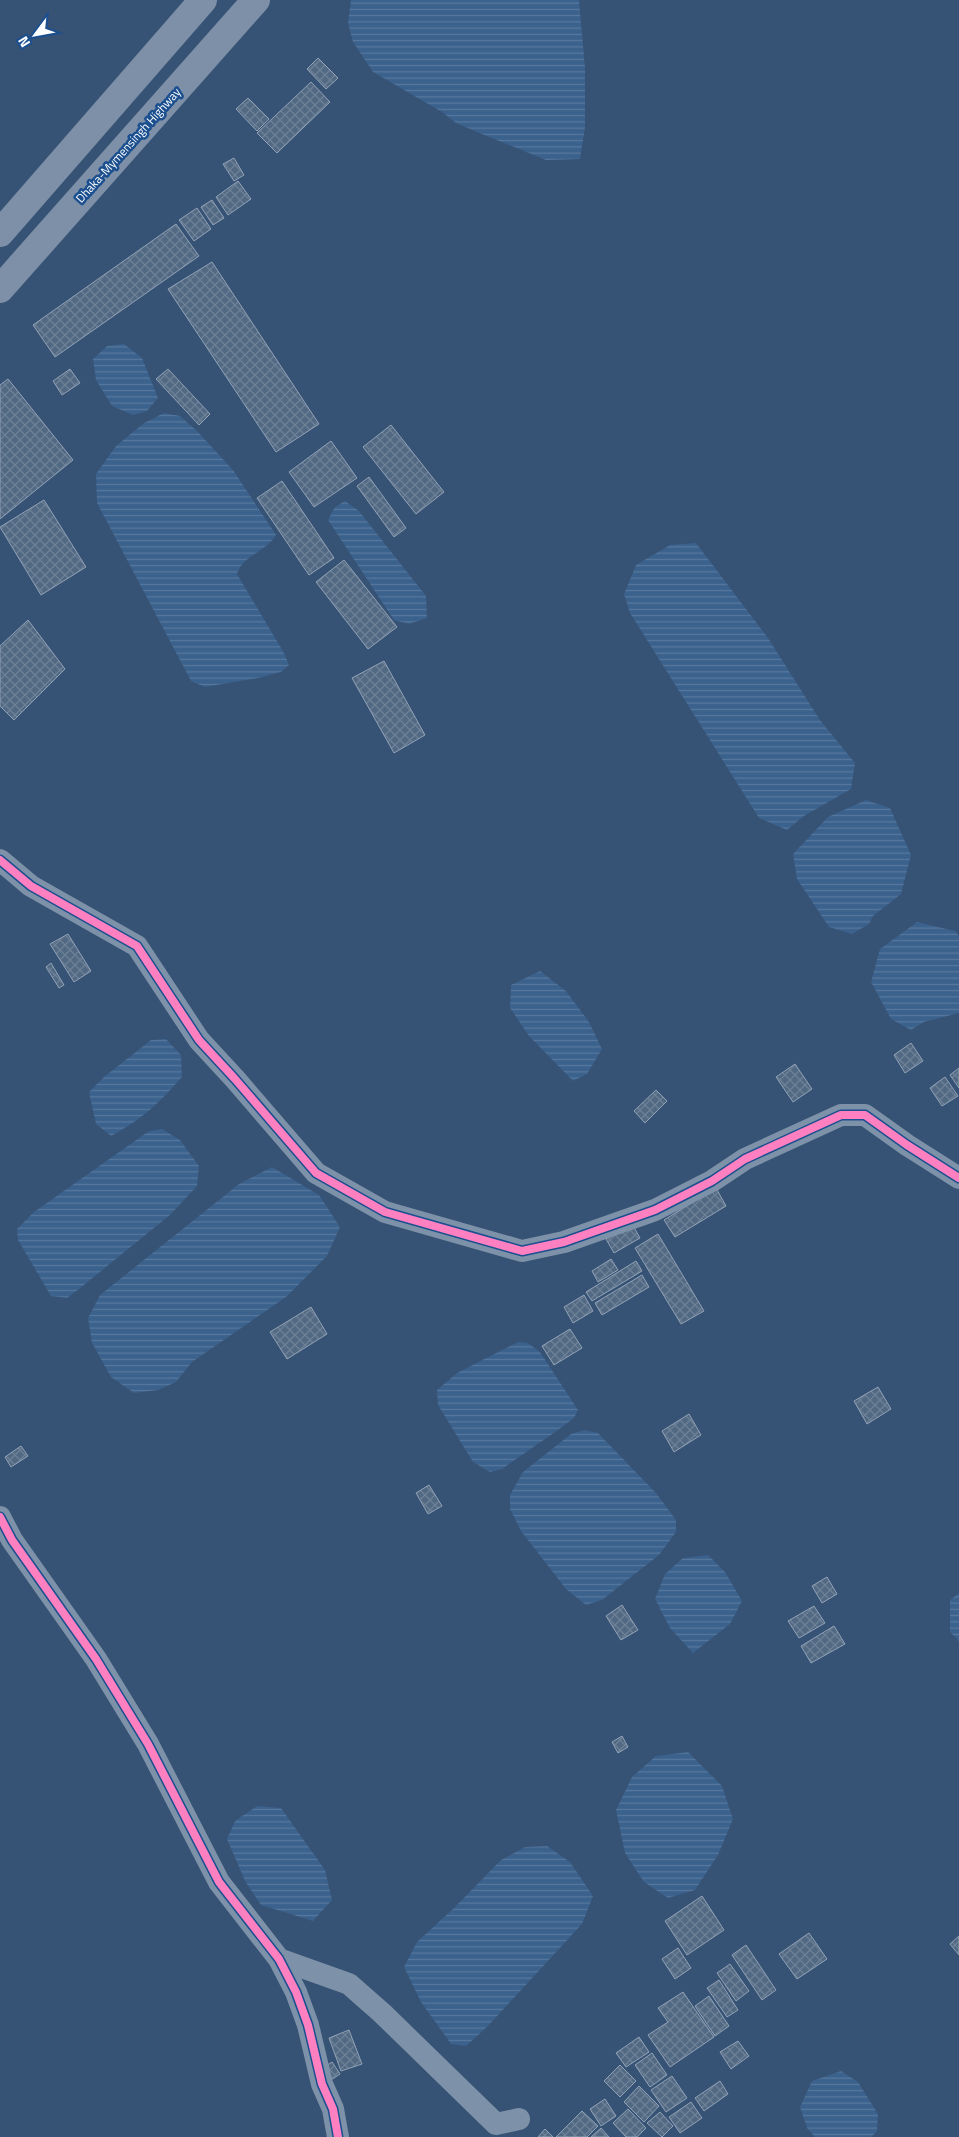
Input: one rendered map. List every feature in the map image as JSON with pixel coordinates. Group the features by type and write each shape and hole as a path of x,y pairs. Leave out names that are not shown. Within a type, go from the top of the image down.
{"highway":[{"path":"0,233 203,0"},
{"name":"Dhaka-Mymensingh Highway","path":"0,289 256,0"}],"street":[{"path":"0,860 31,886 137,946 199,1040 316,1173 386,1212 522,1251 564,1242 655,1210 712,1181 745,1159 841,1115 865,1114 907,1145 959,1178"},
{"path":"0,1517 12,1540 96,1659 148,1744 219,1882 279,1958 296,1992 308,2025 322,2084 333,2109 338,2137"},
{"path":"279,1958 349,1984 382,2013 496,2124 519,2119"}],"water":[{"path":"351,0 579,0 585,68 585,127 580,159 546,160 477,132 456,123 442,112 373,72 353,42 348,23"},
{"path":"124,344 142,358 158,398 147,411 133,415 112,406 96,380 93,359 107,346"},
{"path":"164,413 180,416 198,432 233,470 276,535 267,546 244,562 237,574 284,653 289,665 281,672 205,687 191,681 97,503 96,474 116,446 144,423"},
{"path":"345,501 359,511 426,596 427,618 409,624 394,620 328,520 335,507"},
{"path":"696,543 768,638 820,720 855,763 851,789 804,816 787,830 759,818 630,613 624,594 636,565 670,545"},
{"path":"866,800 890,808 911,855 901,894 873,916 869,924 852,934 829,927 797,879 793,854 828,817"},
{"path":"917,922 955,931 959,936 959,1013 924,1022 911,1030 891,1019 871,982 880,949"},
{"path":"540,971 566,991 589,1022 602,1049 587,1074 573,1081 529,1036 510,1008 511,985"},
{"path":"166,1039 181,1055 182,1077 150,1110 111,1136 96,1124 89,1092 104,1077 151,1040"},
{"path":"162,1129 180,1140 199,1166 197,1186 170,1215 79,1289 67,1298 51,1296 18,1240 17,1229 34,1212 149,1131"},
{"path":"272,1167 319,1195 340,1227 327,1256 286,1297 192,1362 176,1382 158,1390 134,1393 111,1377 92,1343 88,1318 100,1295 239,1184"},
{"path":"518,1342 528,1343 540,1352 578,1410 574,1418 558,1430 502,1469 490,1472 473,1462 438,1405 437,1390 457,1373"},
{"path":"585,1430 598,1433 656,1493 676,1520 676,1532 659,1555 602,1600 586,1605 566,1589 521,1531 510,1509 510,1495 523,1472 571,1434"},
{"path":"708,1555 725,1572 742,1601 730,1624 693,1653 670,1628 655,1599 665,1574 683,1558"},
{"path":"959,1593 959,1641 950,1632 950,1600"},
{"path":"688,1752 722,1786 733,1819 718,1855 695,1890 668,1898 644,1882 625,1853 616,1810 632,1777 656,1756"},
{"path":"257,1806 281,1808 325,1870 332,1900 313,1921 261,1905 245,1881 227,1839 235,1821"},
{"path":"547,1846 570,1862 593,1896 582,1924 487,2027 466,2046 451,2044 421,2002 404,1967 417,1942 453,1909 501,1860 525,1847"},
{"path":"841,2071 858,2082 878,2114 877,2131 871,2137 815,2137 807,2128 800,2107 812,2081"}],"building":[{"path":"318,58 338,78 326,89 307,69"},
{"path":"311,82 330,102 277,153 257,133"},
{"path":"248,98 269,119 257,131 236,109"},
{"path":"234,158 244,175 234,181 223,164"},
{"path":"238,181 251,199 228,215 216,197"},
{"path":"212,200 224,218 213,225 201,207"},
{"path":"197,208 211,229 194,241 179,220"},
{"path":"176,224 199,256 55,357 33,325"},
{"path":"212,262 319,424 276,452 168,289"},
{"path":"70,369 80,383 62,395 53,381"},
{"path":"168,369 210,414 199,425 156,379"},
{"path":"8,379 73,460 0,519 0,385"},
{"path":"391,425 444,492 416,514 363,447"},
{"path":"331,441 357,478 314,507 289,472"},
{"path":"369,477 406,528 394,537 357,486"},
{"path":"282,481 334,558 309,575 257,498"},
{"path":"44,500 86,567 41,595 0,527"},
{"path":"344,560 397,627 368,649 316,582"},
{"path":"28,620 65,669 14,720 0,706 0,646"},
{"path":"384,661 425,735 394,753 352,678"},
{"path":"68,934 91,971 74,982 50,944"},
{"path":"51,963 64,985 59,988 46,967"},
{"path":"911,1043 923,1061 905,1073 894,1055"},
{"path":"795,1064 812,1089 793,1102 776,1077"},
{"path":"959,1068 959,1088 950,1075"},
{"path":"945,1077 958,1096 942,1106 930,1088"},
{"path":"656,1090 667,1101 645,1123 634,1111"},
{"path":"716,1188 726,1206 675,1237 664,1220"},
{"path":"632,1224 640,1238 614,1253 606,1239"},
{"path":"658,1234 704,1311 681,1324 635,1248"},
{"path":"611,1259 618,1270 598,1282 592,1271"},
{"path":"636,1261 642,1271 592,1301 586,1292"},
{"path":"642,1275 649,1287 602,1315 595,1303"},
{"path":"584,1295 593,1311 573,1323 564,1307"},
{"path":"311,1307 327,1334 287,1359 270,1332"},
{"path":"570,1329 582,1348 554,1365 542,1346"},
{"path":"878,1387 891,1409 867,1424 854,1401"},
{"path":"689,1414 701,1435 674,1452 662,1431"},
{"path":"21,1446 28,1456 11,1467 5,1457"},
{"path":"429,1485 442,1506 428,1514 416,1493"},
{"path":"827,1577 837,1594 822,1603 812,1586"},
{"path":"622,1605 638,1630 621,1640 606,1616"},
{"path":"814,1606 825,1623 799,1638 788,1621"},
{"path":"834,1626 845,1644 811,1663 801,1646"},
{"path":"622,1736 628,1747 618,1753 612,1742"},
{"path":"702,1896 724,1930 687,1955 665,1921"},
{"path":"809,1933 827,1959 797,1979 779,1954"},
{"path":"959,1936 959,1955 950,1944"},
{"path":"746,1945 776,1990 762,2000 732,1955"},
{"path":"678,1948 691,1968 675,1979 662,1959"},
{"path":"730,1964 749,1991 736,2001 717,1973"},
{"path":"719,1980 738,2010 727,2017 707,1988"},
{"path":"683,1992 714,2037 670,2067 648,2035 668,2022 658,2008"},
{"path":"709,1996 729,2026 715,2036 695,2006"},
{"path":"349,2030 362,2064 341,2071 329,2038"},
{"path":"639,2037 649,2052 626,2067 616,2053"},
{"path":"738,2041 749,2056 731,2069 720,2052"},
{"path":"652,2053 667,2075 650,2087 635,2065"},
{"path":"332,2062 340,2074 331,2080 323,2068"},
{"path":"620,2065 636,2081 620,2097 604,2081"},
{"path":"672,2076 687,2098 666,2112 651,2090"},
{"path":"720,2081 728,2094 704,2111 695,2098"},
{"path":"639,2086 659,2106 644,2122 624,2102"},
{"path":"605,2099 616,2116 601,2126 590,2109"},
{"path":"691,2102 702,2118 680,2133 669,2117"},
{"path":"628,2109 646,2128 637,2137 626,2137 613,2123"},
{"path":"582,2111 598,2126 587,2137 556,2137"},
{"path":"660,2112 673,2126 662,2137 647,2123"},
{"path":"601,2128 609,2137 591,2137"},
{"path":"545,2129 553,2137 538,2137"}],"cycle path":[{"path":"0,860 31,886 137,946 199,1040 316,1173 385,1212 522,1251 564,1242 655,1210 712,1181 745,1159 841,1115 865,1115 907,1145 959,1178"},
{"path":"0,1517 12,1540 96,1659 148,1744 219,1882 279,1959 296,1992 308,2025 322,2084 333,2109 338,2137"}]}
